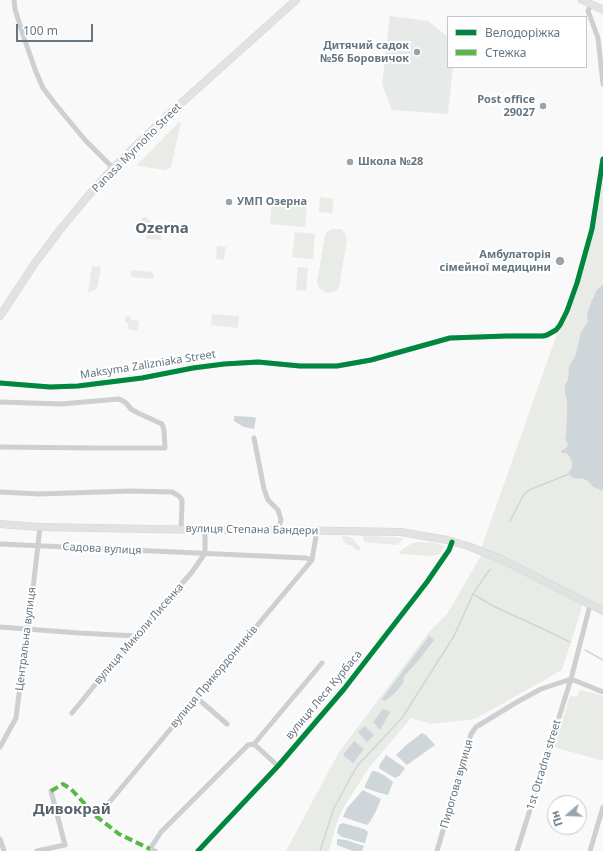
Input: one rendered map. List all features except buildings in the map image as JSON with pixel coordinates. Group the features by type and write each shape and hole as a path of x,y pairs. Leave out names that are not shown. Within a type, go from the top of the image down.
{"main road":[{"name":"Panasa Myrnoho Street","path":"0,316 35,263 59,231 113,168 158,124 296,0"},
{"path":"582,0 603,10"},
{"name":"вулиця Степана Бандери","path":"0,524 205,530 401,532 468,546 501,559 603,611"}],"street":[{"path":"14,0 15,9 23,35 43,88 85,140 113,168"},
{"path":"590,4 588,11 598,38 603,84"},
{"name":"Maksyma Zalizniaka Street","path":"0,383 50,387 78,386 142,378 193,368 251,362 300,366 337,366 371,360 450,338 548,335 556,330 560,325 567,311 577,283 592,229 603,159"},
{"path":"0,402 61,404 119,398 138,414 162,424 164,430 165,448 0,447"},
{"path":"254,438 264,490 268,500 278,510 281,520 278,530"},
{"path":"0,492 39,494 131,491 172,492 179,496 182,500 181,529"},
{"name":"Центральна вулиця","path":"0,748 16,718 40,526"},
{"path":"205,530 205,553"},
{"name":"вулиця Прикордонників","path":"98,817 196,697 312,560 318,530"},
{"name":"вулиця Леся Курбаса","path":"198,851 278,766 344,689 427,582 449,550 452,542"},
{"name":"Садова вулиця","path":"0,544 306,558 312,560"},
{"name":"вулиця Миколи Лисенка","path":"72,713 192,572 205,553"},
{"name":"1st Otradna street","path":"517,851 570,680 590,605"},
{"path":"0,627 137,636"},
{"name":"вулиця Леся Курбаса","path":"155,851 150,849 161,832 248,744 254,744 322,663"},
{"path":"570,680 603,692"},
{"name":"Пирогова вулиця","path":"437,851 471,734 476,727 541,689 570,680"},
{"path":"196,697 227,724"},
{"path":"254,744 278,766"},
{"path":"37,851 65,845 51,791"},
{"path":"590,851 603,807"},
{"path":"0,839 4,851"}],"shaded area":[{"name":"Дитячий садок №56 Боровичок","path":"390,16 428,21 447,36 447,68 453,68 448,114 392,110 382,84"},
{"path":"181,122 171,167 165,170 138,166 137,164 178,123"},
{"path":"603,175 603,609 481,549 558,331 569,312 594,229"},
{"path":"320,197 334,199 332,213 319,212"},
{"path":"272,202 307,205 305,227 270,224"},
{"path":"143,217 146,217 149,220 162,240 146,239 146,227 140,226 139,223"},
{"path":"332,229 341,229 345,233 347,240 339,287 336,291 327,293 319,288 317,282 325,235"},
{"path":"295,232 315,234 313,259 292,257"},
{"path":"217,246 226,247 224,260 216,259"},
{"path":"92,266 101,267 97,289 88,293"},
{"path":"298,267 308,268 306,291 296,290"},
{"path":"131,271 152,272 155,277 152,279 133,277 130,274"},
{"path":"603,284 603,491 593,487 584,479 573,478 569,474 569,471 572,468 572,462 568,454 562,453 561,451 568,445 565,438 567,400 565,385 568,380 569,367 576,354 581,332 588,322 587,315 592,300 596,291"},
{"path":"212,314 239,316 238,328 211,325"},
{"path":"130,316 131,320 139,321 138,331 128,329 128,324 125,321 125,317"},
{"path":"234,416 256,418 254,429 244,427 234,421"},
{"path":"363,535 403,539 396,545 365,542"},
{"path":"343,536 353,539 361,548 360,550 356,550 351,545 347,545 342,538"},
{"path":"431,542 444,547 440,554 431,556 401,554 399,552 412,543"},
{"path":"482,554 583,604 562,670 475,719 431,724 411,718 368,769 342,810 329,851 286,851 339,752 429,632 447,614"},
{"path":"429,636 434,640 404,676 403,683 395,693 385,701 382,699"},
{"path":"580,690 603,696 603,761 554,747 570,696 577,697"},
{"path":"383,709 390,712 380,730 373,722"},
{"path":"365,726 374,735 367,742 358,732"},
{"path":"422,733 426,735 435,745 407,765 396,755"},
{"path":"354,741 364,749 353,763 343,755"},
{"path":"386,755 405,768 399,776 395,778 380,769 379,766"},
{"path":"372,771 384,775 393,782 388,795 365,788"},
{"path":"363,790 381,799 370,822 367,825 343,817 347,808"},
{"path":"343,823 364,829 368,832 365,843 342,837 337,833 339,825"},
{"path":"337,839 346,840 364,846 362,851 354,851 337,845"}],"waterway":[{"path":"510,521 523,496 529,490 569,474"},
{"path":"320,851 334,808 357,766 402,718 454,636 473,594 490,569"},
{"path":"473,594 493,606 570,642"},
{"path":"585,650 603,660"}],"marked path":[{"path":"51,791 63,784 71,789 97,817 119,834 150,849"}],"cycle path":[{"path":"0,383 50,387 78,386 142,378 193,368 258,362 300,366 337,366 371,360 450,338 547,335 556,330 560,325 567,311 577,283 592,229 603,159"},
{"path":"198,851 278,766 344,689 427,582 449,550 452,542"}],"place":[{"name":"Дитячий садок №56 Боровичок","path":"417,52"},
{"name":"Post office 29027","path":"543,106"},
{"name":"Школа №28","path":"350,162"},
{"name":"УМП Озерна","path":"229,202"},
{"name":"Амбулаторія сімейної медицини","path":"560,261"}],"district":[{"name":"Ozerna","path":"162,229"},
{"name":"Дивокрай","path":"72,810"}]}
